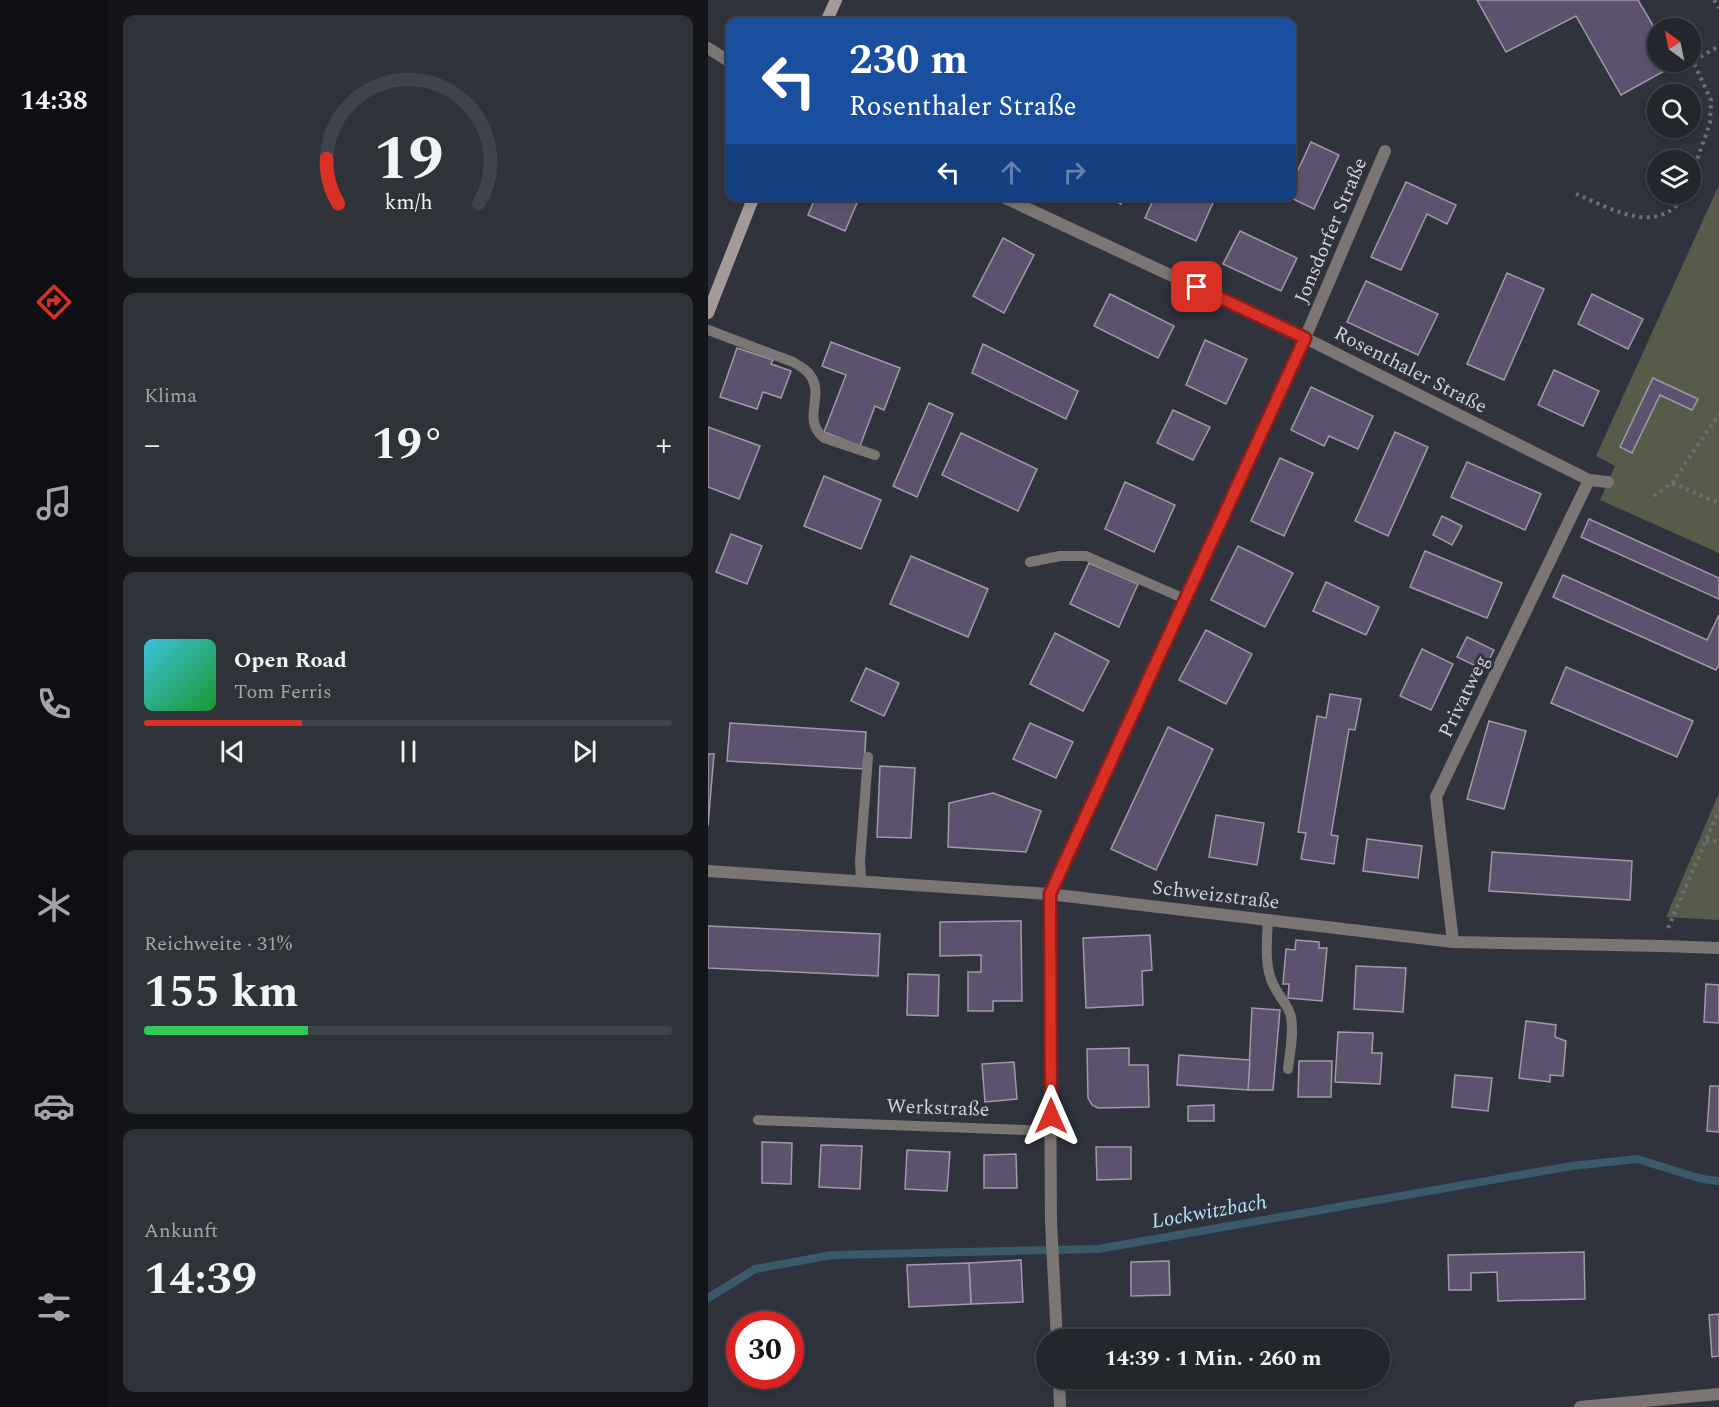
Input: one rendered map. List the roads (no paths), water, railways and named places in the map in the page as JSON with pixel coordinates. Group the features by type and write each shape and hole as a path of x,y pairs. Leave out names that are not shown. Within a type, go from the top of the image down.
{"street":[{"path":"828,18 836,0"},
{"path":"708,48 726,59"},
{"name":"Jonsdorfer Straße","path":"1051,1131 1050,894 1305,338 1386,152"},
{"path":"708,313 752,201"},
{"name":"Rosenthaler Straße","path":"1012,201 1305,338 1589,480 1608,483"},
{"name":"Privatweg","path":"1453,942 1436,797 1589,480"},
{"name":"Schweizstraße","path":"708,871 1050,894 1453,942 1719,948"},
{"path":"1051,1131 1051,1222 1056,1329"},
{"path":"1059,1389 1060,1407"},
{"path":"1580,1407 1719,1395"}],"lane":[{"path":"708,330 793,362 804,369 812,379 815,391 813,419 818,433 824,438 875,455"},
{"path":"1030,562 1060,556 1086,556 1185,599"},
{"path":"861,881 860,861 868,757"},
{"path":"1268,920 1269,974 1274,987 1291,1014 1292,1030 1288,1069"},
{"name":"Werkstraße","path":"758,1120 1051,1131"}],"waterway":[{"name":"Lockwitzbach","path":"708,1298 755,1269 832,1255 1098,1249 1572,1166 1637,1159 1702,1179 1719,1181"}]}
